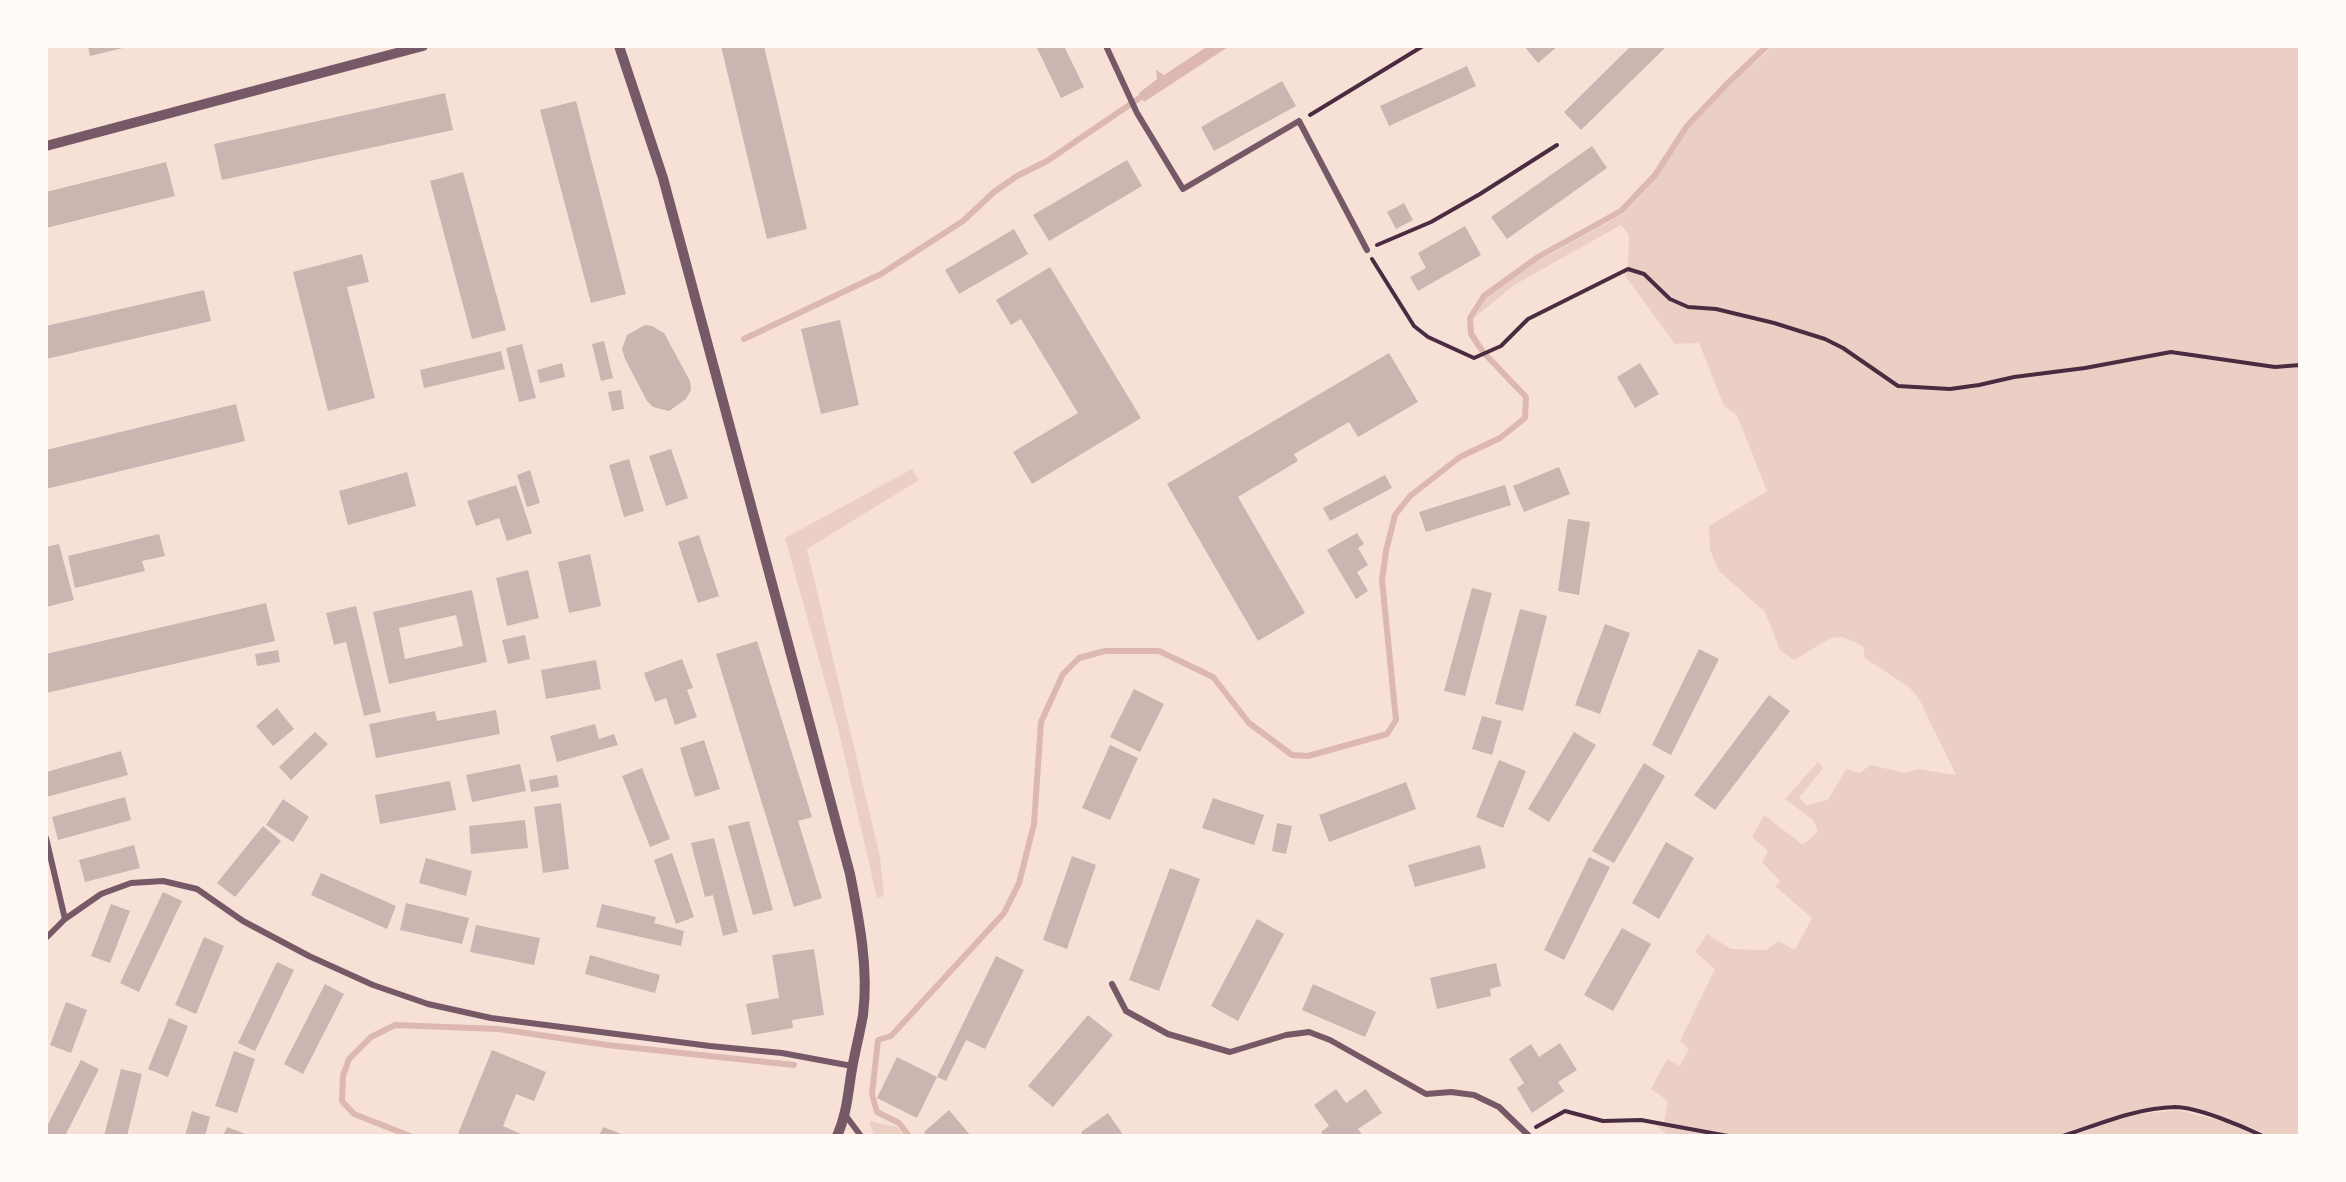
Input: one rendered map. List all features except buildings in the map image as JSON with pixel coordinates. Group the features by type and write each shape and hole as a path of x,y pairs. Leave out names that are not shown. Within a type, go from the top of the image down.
{"street":[{"path":"46,146 423,46"},
{"path":"619,46 663,178 850,874 857,910 865,984 863,1014 852,1066 846,1116 837,1136"},
{"path":"1106,46 1137,113 1183,189 1299,121 1367,250"},
{"path":"46,838 65,919"},
{"path":"46,939 65,919 101,894 131,882 163,881 197,889 243,921 309,956 373,986 428,1004 490,1018 782,1053 852,1066"},
{"path":"1112,984 1126,1011 1168,1034 1230,1052 1286,1035 1309,1032 1330,1040 1426,1094 1451,1092 1474,1095 1498,1107 1529,1134"},
{"path":"846,1116 861,1136"}],"path":[{"path":"1299,121 1423,46"},
{"path":"1557,145 1431,222 1367,250 1414,326 1428,337 1474,358 1501,346 1528,320 1628,269 1644,274 1670,299 1688,307 1716,309 1774,323 1825,339 1843,348 1898,386 1950,389 1979,386 2013,377 2085,368 2171,352 2275,367 2300,365"},
{"path":"2063,1136 2131,1112 2177,1107 2235,1122 2263,1136"},
{"path":"1529,1134 1565,1111 1603,1121 1641,1120 1728,1136"}],"shaded area":[{"path":"1208,46 1228,47 1144,102 1139,93 1157,79 1156,70 1164,75"},
{"path":"1772,47 2299,47 2299,363 2275,365 2171,350 2085,367 2013,375 1979,384 1950,387 1899,384 1844,346 1826,337 1774,321 1688,306 1672,297 1644,272 1628,267 1629,235 1621,225 1514,285 1473,319 1486,299 1512,279 1540,260 1623,214 1657,177 1689,128 1730,85"},
{"path":"1628,270 1643,275 1670,300 1687,309 1715,310 1825,340 1897,387 1950,390 2171,353 2275,368 2299,366 2299,1135 2268,1135 2235,1121 2177,1105 2131,1111 2057,1136 1734,1136 1664,1122 1668,1101 1651,1089 1667,1059 1680,1066 1689,1049 1680,1041 1715,969 1695,952 1707,934 1731,949 1767,950 1778,941 1795,950 1812,918 1775,886 1780,881 1762,862 1768,851 1752,837 1764,815 1803,845 1818,831 1813,820 1785,799 1818,762 1823,768 1799,798 1806,805 1828,800 1846,769 1860,773 1870,765 1906,773 1918,769 1956,775 1919,699 1910,688 1865,658 1863,646 1842,637 1831,638 1794,660 1780,650 1765,612 1719,571 1710,550 1709,526 1767,491 1737,415 1724,406 1699,343 1675,344 1623,273"},
{"path":"912,469 919,480 807,549 880,857 884,896 877,898 838,728 785,538"},
{"path":"2177,1110 2234,1124 2258,1136 2071,1136 2132,1115"},
{"path":"869,1121 897,1127 904,1135 874,1135"},
{"path":"1655,1125 1719,1135 1668,1135"}],"waterway":[{"path":"909,1136 899,1123 877,1112 872,1094 878,1040 891,1036 1004,913 1019,883 1034,824 1041,722 1063,674 1079,658 1105,651 1159,651 1213,677 1249,723 1292,755 1308,756 1387,734 1396,720 1382,580 1395,515 1410,496 1460,457 1500,438 1525,418 1526,397 1483,352 1471,334 1470,318 1484,296 1538,257 1621,211 1655,175 1687,126 1767,46"},
{"path":"744,339 881,274 963,221 994,192 1017,176 1047,161 1141,97"},
{"path":"410,1136 354,1114 342,1101 343,1076 349,1059 371,1037 395,1025 499,1029 607,1045 794,1065"}]}
